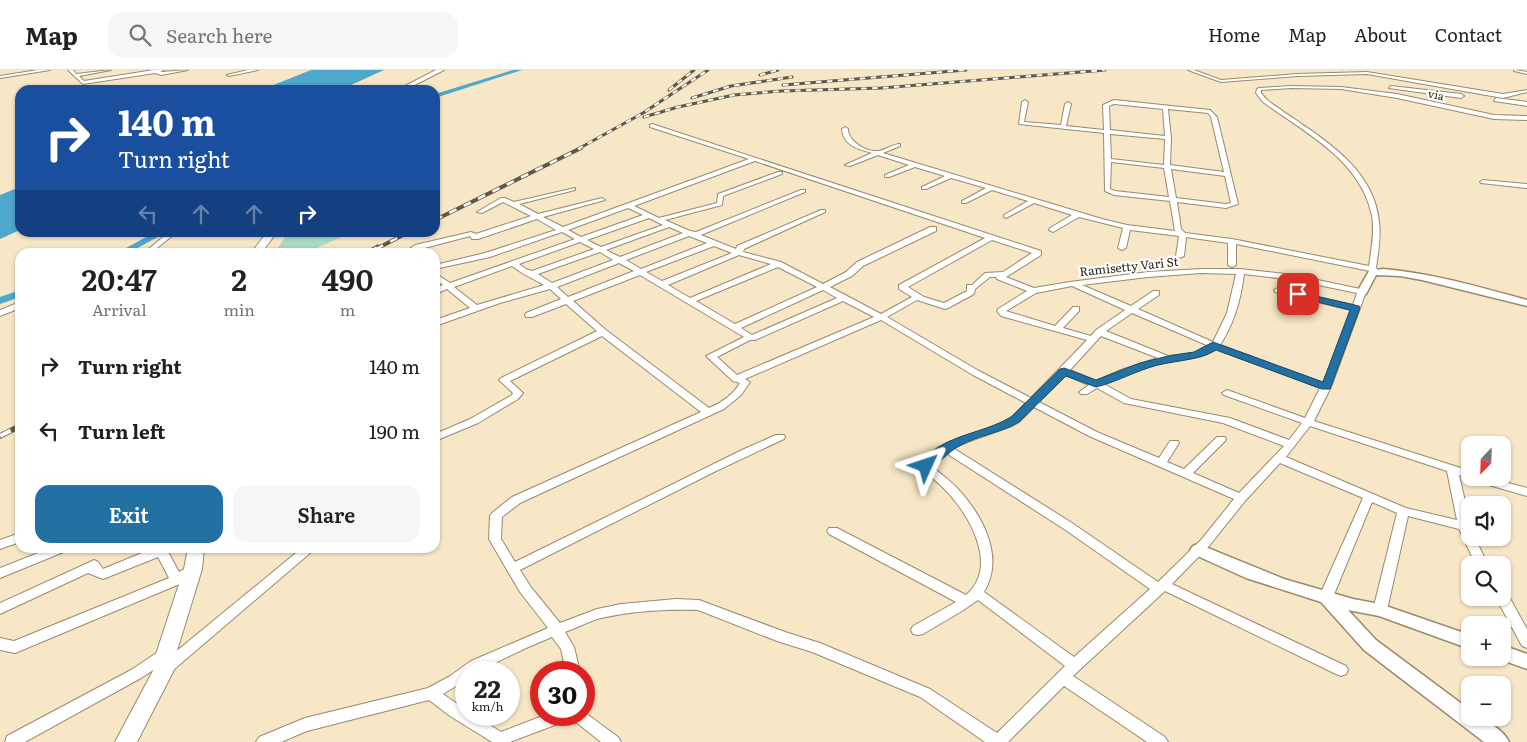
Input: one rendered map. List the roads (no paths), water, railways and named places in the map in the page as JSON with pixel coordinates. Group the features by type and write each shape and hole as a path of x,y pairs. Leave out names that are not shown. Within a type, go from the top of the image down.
{"main road":[{"path":"410,85 441,70"},
{"path":"260,248 268,237"},
{"path":"126,742 166,661 185,575 194,553"}],"street":[{"path":"1,84 24,70"},
{"path":"1,84 48,70"},
{"path":"74,74 88,70"},
{"path":"74,74 109,70"},
{"path":"74,74 136,70"},
{"path":"74,74 83,83 158,70 160,74 186,70"},
{"path":"230,75 256,70"},
{"path":"1190,70 1221,81 1297,75 1359,73 1503,96 1527,91"},
{"path":"1516,70 1527,73"},
{"name":"via","path":"1374,270 1376,218 1372,200 1363,180 1346,162 1260,97 1259,89 1267,87 1341,88 1397,96 1494,116 1527,118"},
{"path":"1391,87 1527,104"},
{"path":"1025,102 1021,124 1168,138"},
{"path":"1107,103 1210,112 1214,117 1235,204 1226,206 1107,190 1107,131 1107,103"},
{"path":"1063,127 1068,104"},
{"path":"1165,107 1168,138 1167,166 1178,230 1183,235"},
{"path":"652,126 1038,253 1002,274 984,277 974,287 970,287 971,292 968,296 950,305 940,306 904,290 903,285 990,238"},
{"path":"845,130 854,146 1077,215 1127,227 1232,241 1374,270 1431,279 1527,303"},
{"path":"848,165 898,145"},
{"path":"440,266 487,255 562,230 755,159"},
{"path":"1108,160 1227,174"},
{"path":"887,176 914,165"},
{"path":"658,220 720,204 720,196 780,173"},
{"path":"924,188 950,176"},
{"path":"1483,182 1527,186"},
{"path":"513,204 573,189"},
{"path":"964,202 990,189"},
{"path":"440,320 551,286 690,234 698,234 802,191"},
{"path":"480,212 503,199 620,260 748,338"},
{"path":"419,248 471,234 474,237 536,217 602,200"},
{"path":"1006,216 1033,201"},
{"path":"629,206 690,234 739,253 778,264 881,317 976,373 1093,434 1187,473 1241,498"},
{"path":"662,284 739,253 740,248 823,211"},
{"path":"1053,230 1077,215"},
{"path":"440,289 648,216"},
{"path":"532,274 669,225"},
{"path":"1122,248 1127,227"},
{"path":"733,328 824,287 849,274 860,264 933,229"},
{"path":"1180,256 1183,235"},
{"path":"153,248 168,237"},
{"path":"1232,241 1232,265"},
{"path":"529,315 714,243"},
{"path":"513,263 523,271 532,274 551,286 603,332 708,412"},
{"path":"690,301 778,264"},
{"path":"264,742 313,722 431,693 456,680 476,665 520,644 596,614 654,604 699,605 782,636 815,646 925,693 998,742 1075,665 1161,587 1198,550 1241,498 1291,445 1308,422 1326,387 1355,308 1374,270"},
{"name":"Ramisetty Vari St","path":"1168,359 1096,336 1057,329 1000,312 1034,291 1073,284 1197,271 1240,271 1279,275 1362,292"},
{"path":"1084,392 1096,384 1135,368 1168,359 1197,355 1212,348 1226,327 1230,317 1240,271"},
{"path":"1002,274 1000,278 1034,291"},
{"path":"440,279 475,308"},
{"path":"1073,284 1213,345 1326,387"},
{"path":"1278,290 1355,308"},
{"path":"918,630 971,597 988,568 988,554 972,518 954,492 926,466 945,448 959,441 1007,425 1015,420 1096,336 1156,292"},
{"path":"736,379 881,317 917,297"},
{"path":"570,661 567,647 559,637 557,629 525,589 495,539 496,516 504,508 605,458 720,407 741,392 745,382 736,379 710,356 748,338 756,338 843,298"},
{"path":"0,313 15,307"},
{"path":"1057,329 1076,309"},
{"path":"440,436 474,421 515,397 518,393 504,380 603,332"},
{"path":"1064,371 1096,384 1128,401 1226,420 1291,445"},
{"path":"1227,392 1308,422 1461,472"},
{"path":"512,568 634,509 695,476 780,437"},
{"path":"1187,473 1221,439"},
{"path":"1161,463 1174,443"},
{"path":"945,448 1161,587 1341,670"},
{"path":"1279,458 1403,511 1461,525"},
{"path":"1452,470 1461,512"},
{"path":"1506,486 1527,492"},
{"path":"1326,597 1368,497"},
{"path":"1380,610 1403,511"},
{"path":"833,531 971,597 1075,665"},
{"path":"0,545 15,538"},
{"path":"1198,550 1252,574 1326,597 1380,610 1461,639"},
{"path":"0,573 50,553"},
{"path":"0,609 94,565 95,568 92,570 103,574 153,553"},
{"path":"0,644 15,647 185,575 163,553"},
{"path":"12,741 136,674 166,661 304,553"},
{"path":"1326,597 1370,645 1499,742"},
{"path":"1507,606 1527,642"},
{"path":"1511,656 1527,662"},
{"path":"1064,678 1160,742"},
{"path":"431,693 445,706 462,714 499,740 535,726"},
{"path":"592,726 613,742"}],"water":[{"path":"311,70 384,70 351,85 274,85"},
{"path":"15,189 15,232 0,239 0,195"}],"waterway":[{"path":"440,94 519,70"},
{"path":"132,248 153,237"},
{"path":"0,301 15,295"}],"railway":[{"path":"669,90 694,70"},
{"path":"578,149 643,113 708,70"},
{"path":"760,75 778,70"},
{"path":"783,85 966,70"},
{"path":"644,117 678,107 734,95 781,91 881,88 1105,70"},
{"path":"692,98 731,86 792,77"},
{"path":"440,218 581,148"},
{"path":"378,248 399,237"},
{"path":"0,436 15,428"}]}
